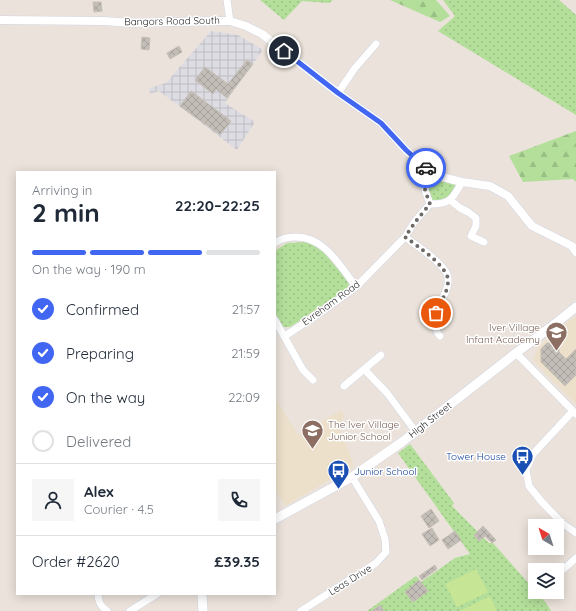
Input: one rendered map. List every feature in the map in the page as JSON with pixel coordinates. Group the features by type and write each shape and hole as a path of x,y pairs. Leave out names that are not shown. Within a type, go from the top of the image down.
{"main road":[{"name":"High Street","path":"276,518 352,477 416,432 576,307"},
{"path":"202,595 203,611"}],"street":[{"path":"227,0 230,21"},
{"name":"Bangors Road South","path":"0,20 104,21 131,23 230,21 246,26 262,34 338,93 381,123 426,169 442,177 462,182 490,186 508,196 532,226 572,246 576,252"},
{"path":"338,93 355,68 376,44"},
{"path":"426,169 425,190 430,204 438,204 450,200 455,196 462,182"},
{"path":"450,200 476,218 476,226 471,236 484,242"},
{"name":"Evreham Road","path":"285,336 356,287 405,237 430,204"},
{"path":"276,242 285,238 301,237 318,243 326,248 356,287"},
{"path":"405,237 433,259 448,276 447,288 436,313 436,328 440,336"},
{"path":"276,322 303,370 313,380"},
{"path":"516,353 575,413 533,454 526,470 529,486 554,519"},
{"path":"344,386 381,356"},
{"path":"364,369 387,392 416,432"},
{"name":"Leas Drive","path":"301,611 376,563 386,552 385,539 379,521 352,477"},
{"path":"564,527 576,533"},
{"path":"564,569 576,558"},
{"path":"98,595 101,606 107,611"},
{"path":"130,611 155,595"}],"shaded area":[{"path":"211,31 238,35 263,50 225,103 255,122 237,150 159,91 150,94 149,88 166,83"},
{"name":"Iver Village Infant Academy","path":"575,316 576,404 533,360 539,346"},
{"name":"The Iver Village Junior School","path":"276,399 298,435 341,410 345,416 338,426 354,465 286,506 278,494 276,495"}],"green space":[{"path":"260,0 333,0 329,3 302,1 284,20"},
{"path":"390,0 436,0 450,16 440,22"},
{"path":"443,0 559,0 576,15 576,115 438,31 455,16"},
{"path":"576,131 576,182 573,179 523,182 509,156"},
{"path":"437,178 455,185 456,187 447,201 433,201 429,195 429,184"},
{"path":"305,242 319,247 348,281 349,285 345,290 290,327 283,327 276,315 276,250 287,243"},
{"path":"410,444 454,503 452,506 489,543 493,543 528,583 528,599 542,599 551,611 367,611 416,576 421,582 455,558 470,554 398,453"},
{"path":"476,569 488,592 457,607 445,584"},
{"path":"490,596 497,611 460,611"}],"building":[{"path":"93,2 101,2 102,11 94,12"},
{"path":"142,37 150,38 149,50 141,49"},
{"path":"179,46 182,52 170,59 167,53"},
{"path":"247,60 253,64 227,98 216,89 213,94 195,80 205,67 228,84"},
{"path":"191,91 231,121 220,135 180,106"},
{"path":"547,343 554,343 559,349 559,352 566,359 576,349 576,375 565,386 541,362 541,349"},
{"path":"431,509 439,521 429,528 421,516"},
{"path":"483,526 496,540 492,543 485,536 479,541 474,535"},
{"path":"432,528 439,540 430,546 422,534"},
{"path":"455,531 461,540 448,549 442,540"},
{"path":"435,565 437,569 422,580 419,576"},
{"path":"419,580 428,591 413,602 405,592"},
{"path":"380,605 384,611 372,611"}],"way so far":[{"path":"426,168 425,190 430,204 405,237 441,266 448,276 447,288 436,313"}],"place":[{"name":"Iver Village Infant Academy","path":"556,352"},
{"name":"The Iver Village Junior School","path":"312,450"},
{"name":"Tower House","path":"522,476"},
{"name":"Junior School","path":"338,490"}],"route":[{"path":"284,51 338,93 381,123 406,150 426,168"}]}
